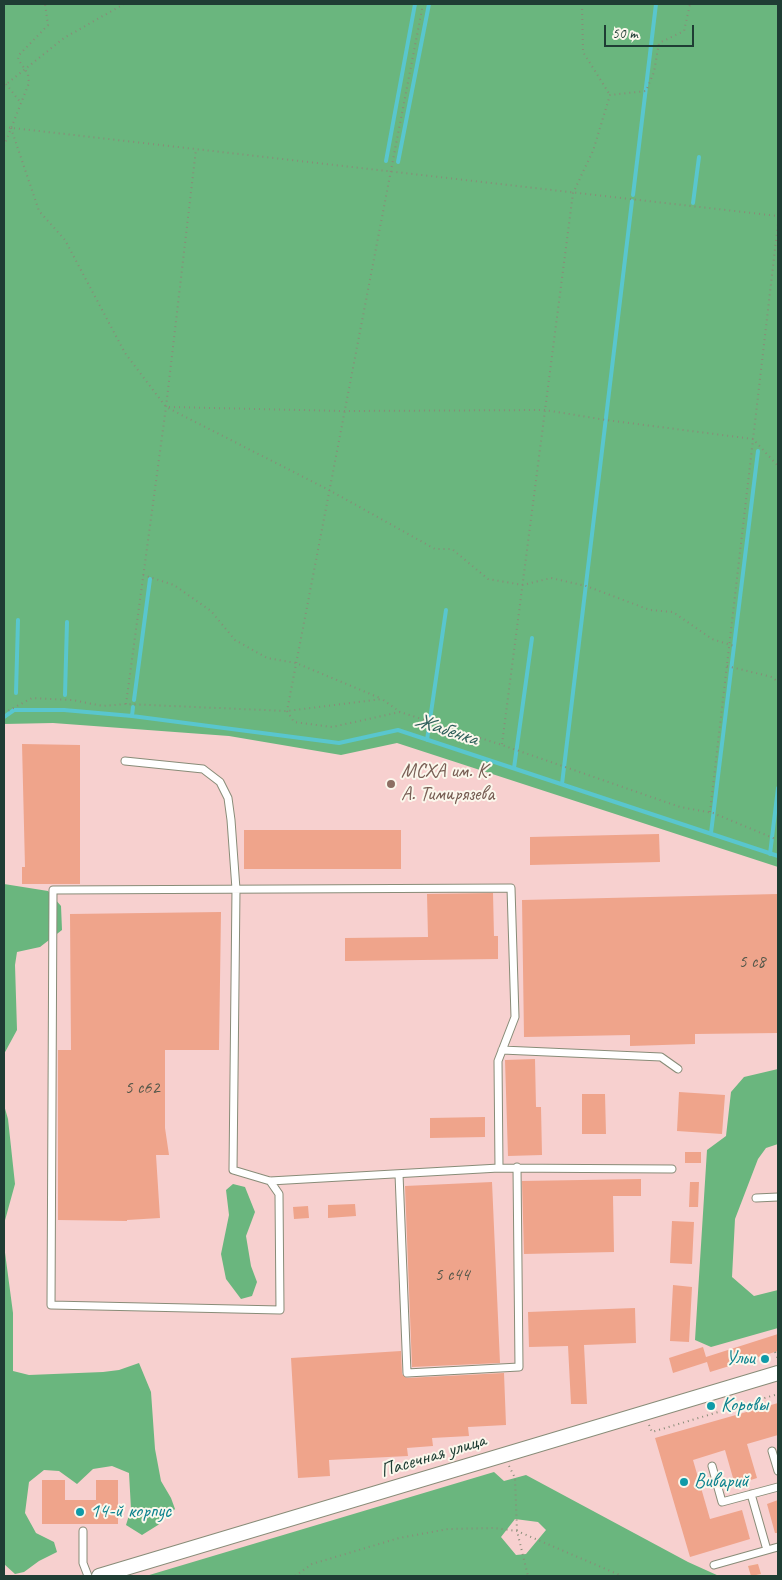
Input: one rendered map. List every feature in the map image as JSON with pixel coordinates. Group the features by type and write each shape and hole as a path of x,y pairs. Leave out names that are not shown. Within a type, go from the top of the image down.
{"street":[{"name":"Пасечная улица","path":"99,1576 778,1373"}],"lane":[{"path":"125,761 203,769 220,782 228,798 236,889 233,1170 270,1181 517,1167 672,1169"},
{"path":"270,1181 279,1194 280,1310 51,1305 53,890 511,888 515,1017 498,1061 499,1168"},
{"path":"502,1050 662,1057 678,1069"},
{"path":"399,1174 407,1373 519,1367 517,1167"},
{"path":"756,1198 778,1197"},
{"path":"772,1451 778,1471"},
{"path":"712,1466 722,1502 778,1487"},
{"path":"751,1494 767,1550"},
{"path":"83,1531 84,1563 88,1576"},
{"path":"714,1565 778,1547"}],"path":[{"path":"4,146 29,84 28,74 19,62 19,55 48,25 45,4"},
{"path":"21,103 5,85 64,38 124,4"},
{"path":"400,712 332,727 294,722 287,711 422,4"},
{"path":"502,745 574,193 594,152 610,95 583,52 582,4"},
{"path":"610,95 646,91 654,72 658,43 684,31 690,4"},
{"path":"4,127 778,216"},
{"path":"11,128 39,211 65,240 125,353 166,407 329,490 435,548 452,549 488,579 523,585 552,578 586,586 650,610 673,612 712,639 734,646"},
{"path":"126,704 166,407 196,149"},
{"path":"710,812 778,223"},
{"path":"166,407 344,411 545,410 753,440 778,466"},
{"path":"143,575 174,585 211,610 234,640 267,658 296,663 382,699 400,712 502,745 680,807 710,812 778,840"},
{"path":"727,666 772,677 778,682"},
{"path":"4,712 32,698 72,700 104,706 126,704 287,711 382,699"},
{"path":"775,1352 778,1362"},
{"path":"646,1413 652,1432 778,1394"},
{"path":"504,1455 515,1478 517,1531 528,1576"},
{"path":"295,1576 312,1564 399,1538 448,1529 494,1528 517,1531 622,1576"}],"shaded area":[{"name":"МСХА им. К. А. Тимирязева","path":"4,4 778,4 778,1576 754,1576 761,1574 757,1564 748,1566 751,1576 4,1576"}],"green space":[{"path":"4,4 778,4 778,867 397,743 341,755 229,736 53,723 4,724"},
{"path":"4,884 48,891 61,906 62,930 40,947 17,952 15,965 17,1030 4,1054"},
{"path":"778,1069 778,1144 766,1148 758,1159 735,1219 732,1277 754,1296 778,1290 778,1328 711,1347 695,1340 707,1150 726,1136 731,1092 744,1077"},
{"path":"4,1105 8,1119 15,1184 4,1224"},
{"path":"233,1184 245,1187 255,1212 246,1236 251,1266 257,1282 252,1296 241,1299 226,1279 221,1254 229,1215 226,1190"},
{"path":"4,1245 13,1313 13,1371 29,1375 103,1372 119,1370 139,1363 151,1392 155,1449 161,1481 175,1509 158,1525 142,1535 126,1525 131,1509 129,1473 112,1466 93,1469 77,1484 59,1471 44,1470 29,1482 25,1513 36,1533 54,1542 57,1552 39,1561 24,1572 15,1574 4,1564"},
{"path":"494,1472 504,1481 526,1475 688,1562 719,1576 146,1576","holes":["515,1519 538,1522 546,1530 526,1554 516,1555 501,1537"]}],"building":[{"path":"22,744 80,745 80,884 22,884 22,867 25,867"},
{"path":"244,830 401,830 401,869 244,869"},
{"path":"659,834 660,862 530,865 530,837"},
{"path":"493,893 494,936 498,936 498,959 345,961 345,938 428,937 427,894"},
{"path":"778,894 778,1033 695,1034 695,1044 630,1046 630,1035 524,1037 522,900"},
{"path":"221,912 219,1050 165,1050 165,1128 169,1155 156,1155 160,1218 127,1221 58,1220 58,1050 71,1050 70,914"},
{"path":"535,1059 536,1107 541,1107 542,1155 508,1156 505,1060"},
{"path":"679,1092 725,1095 722,1134 677,1131"},
{"path":"582,1094 605,1094 606,1134 582,1134"},
{"path":"485,1117 485,1137 430,1138 430,1118"},
{"path":"685,1152 701,1152 701,1163 685,1163"},
{"path":"641,1179 641,1196 613,1196 614,1252 524,1254 522,1181"},
{"path":"492,1182 500,1363 412,1367 405,1186"},
{"path":"690,1182 699,1182 698,1207 689,1207"},
{"path":"355,1204 356,1216 328,1218 328,1205"},
{"path":"308,1206 309,1218 294,1219 293,1207"},
{"path":"672,1221 694,1222 692,1264 670,1263"},
{"path":"673,1285 692,1287 689,1342 670,1341"},
{"path":"635,1308 636,1343 584,1345 587,1404 571,1404 568,1346 529,1347 528,1312"},
{"path":"778,1334 778,1351 710,1372 707,1362 673,1373 669,1358 703,1347 706,1357"},
{"path":"401,1351 402,1374 407,1378 504,1373 506,1425 468,1427 469,1436 432,1438 433,1446 407,1448 408,1456 329,1460 330,1476 298,1478 291,1358"},
{"name":"Виварий","path":"778,1403 778,1435 747,1444 757,1478 735,1485 725,1450 693,1460 710,1519 742,1510 750,1539 690,1557 655,1438"},
{"name":"14-й корпус","path":"42,1480 65,1480 65,1500 96,1500 96,1480 118,1480 118,1524 42,1524"},
{"name":"Виварий","path":"778,1500 778,1533 775,1533 767,1504"},
{"path":"758,1564 761,1574 751,1576 748,1566"}],"waterway":[{"path":"386,161 415,4"},
{"path":"398,162 429,4"},
{"path":"633,195 656,4"},
{"path":"693,203 699,157"},
{"path":"562,784 632,201"},
{"path":"711,833 758,451"},
{"path":"134,700 150,579"},
{"path":"427,740 446,610"},
{"path":"16,693 18,620"},
{"path":"65,695 67,622"},
{"path":"514,768 532,638"},
{"path":"132,716 133,707"},
{"name":"Жабенка","path":"4,717 14,710 64,710 132,716 339,743 398,730 778,856"},
{"path":"770,854 778,788"}],"place":[{"name":"МСХА им. К. А. Тимирязева","path":"391,784"},
{"name":"Ульи","path":"765,1359"},
{"name":"Коровы","path":"711,1406"},
{"name":"Виварий","path":"684,1482"},
{"name":"14-й корпус","path":"80,1512"}]}
